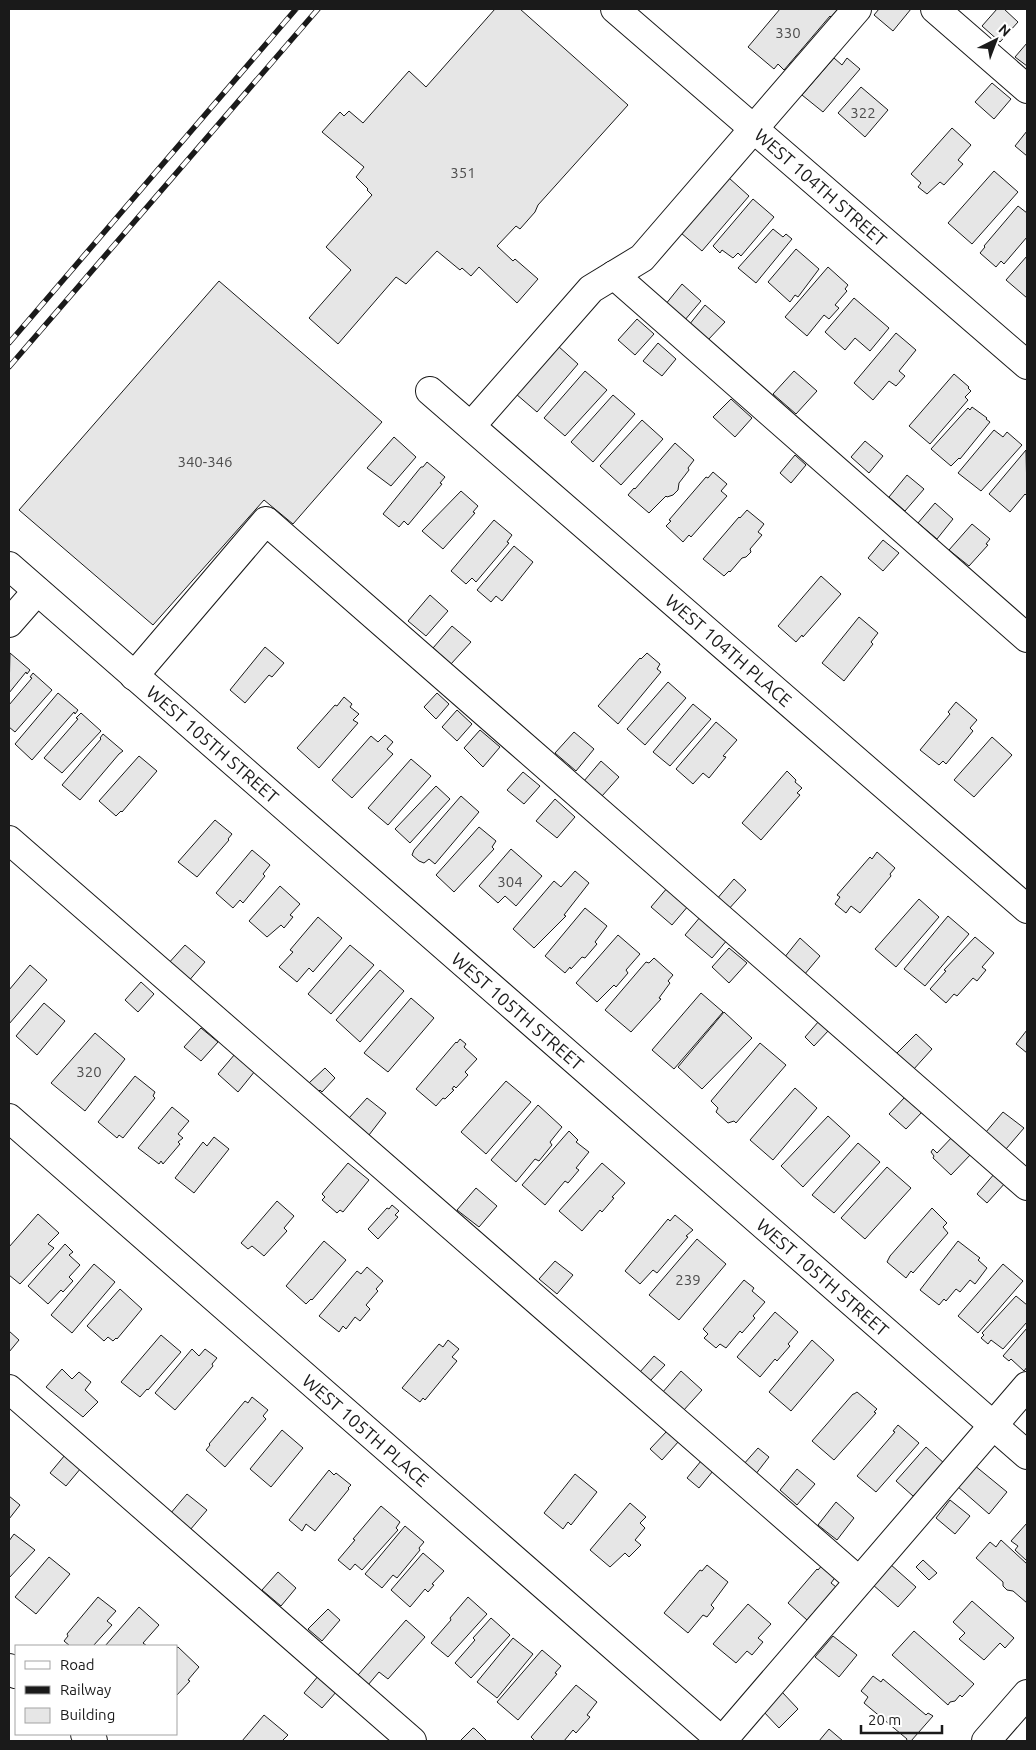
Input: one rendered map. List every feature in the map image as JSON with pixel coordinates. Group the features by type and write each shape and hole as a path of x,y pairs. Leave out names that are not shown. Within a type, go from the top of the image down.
{"street":[{"name":"WEST 104TH STREET","path":"615,9 1027,365"},
{"path":"471,426 591,289 642,258 857,9"},
{"path":"935,9 1027,88"},
{"path":"614,275 1027,638"},
{"name":"WEST 104TH PLACE","path":"430,391 1027,909"},
{"path":"134,676 266,520 1027,1186"},
{"name":"WEST 105TH STREET","path":"9,566 1027,1455"},
{"path":"9,623 37,591"},
{"path":"9,840 859,1581"},
{"name":"WEST 105TH PLACE","path":"9,1118 722,1741"},
{"path":"722,1741 1027,1386"},
{"path":"9,1389 412,1741"},
{"path":"986,1741 1027,1694"}],"building":[{"path":"495,9 520,9 628,105 538,205 535,212 520,229 516,226 497,246 513,261 515,259 538,279 517,303 479,267 471,276 462,268 460,270 437,251 406,284 396,277 338,344 309,318 351,270 326,247 372,195 356,177 364,167 322,132 340,112 344,116 349,111 363,123 409,71 426,87"},
{"path":"780,9 838,9 784,70 778,64 774,69 748,47"},
{"path":"879,9 911,9 893,31 874,15"},
{"path":"997,9 1004,9 1018,22 1000,42 982,26"},
{"path":"1027,43 1027,66 1015,57"},
{"path":"834,58 842,65 847,58 860,69 823,112 802,95"},
{"path":"992,83 1011,99 994,119 975,102"},
{"path":"861,87 888,110 865,137 838,113"},
{"path":"952,128 971,145 958,160 963,164 944,185 940,182 927,194 918,187 921,183 911,174"},
{"path":"1027,131 1027,156 1015,146"},
{"path":"994,171 1018,192 972,244 948,223"},
{"path":"729,178 749,196 702,251 681,233"},
{"path":"753,199 774,217 741,256 738,253 733,258 722,250 720,253 713,246"},
{"path":"1018,206 1027,213 1027,237 1004,264 1001,261 996,267 980,253"},
{"path":"773,229 783,237 786,234 792,239 756,283 738,268"},
{"path":"796,249 819,269 798,297 795,295 790,302 768,282"},
{"path":"1027,256 1027,298 1006,280"},
{"path":"828,267 848,285 845,289 847,291 835,305 839,308 829,319 824,315 807,336 785,317"},
{"path":"219,281 382,422 293,524 264,500 153,625 19,510"},
{"path":"682,284 701,301 684,321 665,305"},
{"path":"854,298 889,328 870,351 855,338 845,350 825,332"},
{"path":"705,305 725,322 707,341 689,325"},
{"path":"637,319 654,334 635,355 618,340"},
{"path":"896,333 916,350 899,371 905,376 896,386 889,381 873,400 854,383"},
{"path":"658,343 676,359 662,376 643,361"},
{"path":"558,346 578,364 537,412 516,394"},
{"path":"585,371 607,390 565,436 544,418"},
{"path":"794,371 817,391 796,414 773,394"},
{"path":"954,374 969,387 971,391 965,397 968,400 930,444 909,426"},
{"path":"613,395 635,414 593,462 571,442"},
{"path":"731,399 752,418 735,437 713,417"},
{"path":"972,407 990,422 960,459 951,466 931,449 968,408 970,410"},
{"path":"642,420 663,439 621,485 600,466"},
{"path":"994,430 1003,437 1007,432 1022,445 981,491 958,473"},
{"path":"394,437 416,457 391,486 367,468"},
{"path":"865,441 883,456 869,473 851,457"},
{"path":"675,443 694,460 679,483 678,490 673,495 666,496 649,513 628,495"},
{"path":"1026,450 1027,496 1025,494 1010,512 989,494"},
{"path":"795,455 806,465 791,483 780,473"},
{"path":"427,462 445,477 440,483 442,484 408,525 404,521 399,527 383,514"},
{"path":"713,472 727,484 721,491 727,496 691,537 689,535 683,542 666,526 706,477 708,478"},
{"path":"907,475 924,489 905,511 889,497"},
{"path":"461,491 478,506 473,512 475,513 443,549 422,531"},
{"path":"935,503 953,519 937,539 918,523"},
{"path":"747,510 764,524 758,532 762,535 750,549 751,552 724,576 703,559"},
{"path":"494,520 512,535 507,542 509,543 476,582 472,578 466,584 451,571"},
{"path":"972,524 990,539 986,544 988,545 969,566 949,550"},
{"path":"883,540 899,553 883,571 868,558"},
{"path":"514,546 533,562 502,601 496,596 491,602 477,590"},
{"path":"821,576 841,594 803,637 802,635 796,642 778,626"},
{"path":"430,595 448,611 426,636 408,621"},
{"path":"859,617 878,633 871,642 873,644 844,681 822,663"},
{"path":"452,626 471,642 451,664 433,648"},
{"path":"265,647 284,663 272,677 269,675 245,703 230,690"},
{"path":"10,653 30,670 27,674 26,672 9,693"},
{"path":"647,653 660,664 657,669 661,672 618,724 598,706 640,658"},
{"path":"33,673 52,690 15,732 9,727 9,705 32,678 30,677"},
{"path":"668,682 686,698 645,745 627,729"},
{"path":"58,693 78,710 75,714 74,712 32,760 15,744"},
{"path":"437,693 449,704 436,719 424,707"},
{"path":"344,697 352,704 350,707 359,714 353,720 358,723 319,768 297,748"},
{"path":"956,702 977,720 970,728 973,731 946,764 943,761 939,765 920,750 950,714 948,712"},
{"path":"693,704 711,719 670,766 653,752"},
{"path":"457,710 472,724 457,741 442,727"},
{"path":"81,713 101,731 62,773 44,758"},
{"path":"716,722 737,740 723,756 726,757 709,778 703,773 693,784 676,769"},
{"path":"480,730 500,747 483,767 464,748"},
{"path":"574,732 594,749 576,771 555,753"},
{"path":"103,734 123,751 80,800 62,785 101,739"},
{"path":"385,735 393,742 387,749 393,754 352,798 332,780 371,736 378,742"},
{"path":"992,737 1012,755 974,797 954,780"},
{"path":"139,756 157,771 122,812 116,816 99,801"},
{"path":"411,759 431,776 388,825 368,808"},
{"path":"601,761 619,777 602,796 584,781"},
{"path":"787,771 802,788 797,793 800,795 761,840 742,823"},
{"path":"523,772 540,786 524,804 507,790"},
{"path":"436,786 450,799 410,843 395,829"},
{"path":"461,796 479,812 435,864 429,859 424,863 419,861 412,855 414,850"},
{"path":"555,799 575,817 557,838 536,821"},
{"path":"215,820 232,834 197,877 178,862"},
{"path":"479,827 496,841 492,847 494,849 454,892 436,875"},
{"path":"511,849 542,876 516,906 505,896 498,903 479,886"},
{"path":"252,850 270,865 263,874 265,876 243,903 240,900 233,908 216,893"},
{"path":"877,852 895,868 890,874 891,876 860,913 851,906 846,913 835,904 840,897 837,895 870,857 872,859"},
{"path":"575,871 589,883 564,915 566,916 534,948 513,929 554,881 561,887"},
{"path":"734,879 746,890 727,911 716,900"},
{"path":"280,886 300,904 290,915 293,917 284,928 281,925 267,937 249,921"},
{"path":"668,887 689,905 672,925 651,907"},
{"path":"919,899 939,917 896,967 875,949"},
{"path":"585,908 607,926 595,942 597,944 585,958 582,957 565,973 545,956"},
{"path":"701,916 728,939 712,958 685,935"},
{"path":"948,916 969,934 925,986 904,969"},
{"path":"318,917 342,938 313,972 309,968 297,982 279,967 293,952 290,950"},
{"path":"618,935 640,954 626,970 628,973 616,987 614,985 597,1002 576,983"},
{"path":"975,937 994,953 982,967 986,970 977,981 973,978 957,996 954,994 946,1003 930,989 946,971 944,970"},
{"path":"800,938 820,956 804,975 784,958"},
{"path":"185,945 205,962 187,983 167,965"},
{"path":"350,945 374,965 331,1014 308,994"},
{"path":"729,948 747,963 729,983 712,967"},
{"path":"654,958 673,975 668,981 670,983 659,998 661,999 631,1032 605,1010 646,962 649,963"},
{"path":"30,965 47,980 9,1024 9,990"},
{"path":"380,970 404,991 360,1042 336,1020"},
{"path":"141,982 154,994 138,1012 125,1000"},
{"path":"701,993 723,1012 674,1069 652,1050"},
{"path":"411,998 434,1018 388,1072 364,1053"},
{"path":"44,1003 65,1021 37,1055 16,1036"},
{"path":"724,1012 752,1038 702,1089 678,1067"},
{"path":"819,1021 829,1030 814,1046 805,1037"},
{"path":"201,1028 218,1042 201,1061 184,1047"},
{"path":"1027,1030 1027,1053 1016,1044"},
{"path":"95,1033 125,1059 85,1111 51,1083"},
{"path":"916,1034 932,1049 913,1070 895,1055"},
{"path":"460,1039 466,1044 464,1047 477,1059 465,1072 468,1075 456,1088 454,1086 452,1089 454,1090 436,1106 416,1089"},
{"path":"760,1043 786,1065 736,1123 734,1121 728,1123 716,1112 718,1108 711,1101"},
{"path":"235,1054 255,1071 238,1092 218,1074"},
{"path":"325,1068 335,1078 322,1092 320,1090 318,1092 309,1083"},
{"path":"135,1076 155,1092 153,1096 155,1098 123,1138 119,1135 117,1138 98,1122"},
{"path":"506,1081 531,1102 486,1154 461,1132"},
{"path":"795,1088 817,1108 773,1160 750,1140"},
{"path":"905,1097 922,1112 906,1129 889,1114"},
{"path":"367,1098 386,1113 369,1135 349,1118"},
{"path":"538,1105 562,1127 550,1142 552,1145 539,1161 535,1159 516,1182 491,1160"},
{"path":"172,1107 189,1121 178,1134 183,1138 178,1142 180,1144 163,1164 161,1161 159,1164 138,1148"},
{"path":"1003,1112 1024,1128 1006,1149 986,1132"},
{"path":"828,1116 850,1136 803,1187 781,1166"},
{"path":"569,1131 578,1140 576,1142 589,1152 576,1168 579,1170 568,1183 565,1181 545,1205 522,1185"},
{"path":"954,1135 972,1153 951,1175 933,1158 934,1156 931,1152 933,1149 937,1153"},
{"path":"214,1137 229,1149 194,1193 175,1178 203,1142 207,1146"},
{"path":"858,1143 880,1162 834,1213 812,1195"},
{"path":"348,1163 369,1180 343,1212 340,1210 337,1213 322,1200 325,1197 322,1194"},
{"path":"602,1163 625,1183 602,1212 600,1210 582,1231 559,1211"},
{"path":"887,1167 911,1188 865,1239 841,1218"},
{"path":"995,1173 1006,1182 987,1203 977,1194"},
{"path":"476,1188 497,1206 479,1227 457,1210"},
{"path":"277,1201 294,1216 284,1228 287,1231 264,1256 252,1246 248,1249 241,1243"},
{"path":"392,1205 399,1211 395,1215 398,1217 378,1239 368,1229"},
{"path":"932,1208 947,1223 943,1227 948,1233 913,1273 911,1271 906,1278 887,1262 890,1256"},
{"path":"38,1214 59,1233 48,1244 54,1248 20,1284 9,1275 9,1247"},
{"path":"675,1215 693,1230 686,1236 688,1237 657,1273 653,1270 640,1284 625,1271 668,1219 670,1221"},
{"path":"697,1239 726,1264 679,1320 649,1295"},
{"path":"324,1241 346,1260 312,1300 306,1304 286,1286"},
{"path":"958,1241 980,1258 978,1260 987,1268 975,1284 970,1280 960,1292 956,1289 946,1301 944,1299 939,1305 920,1290"},
{"path":"65,1244 73,1252 69,1255 80,1265 69,1277 73,1281 63,1292 61,1290 48,1304 28,1286"},
{"path":"555,1261 573,1275 557,1294 539,1279"},
{"path":"94,1264 115,1282 72,1333 51,1315"},
{"path":"1003,1264 1023,1281 978,1333 958,1316"},
{"path":"367,1267 383,1281 376,1289 378,1291 366,1305 370,1309 360,1321 355,1317 346,1329 343,1326 339,1332 319,1316 357,1271 361,1274"},
{"path":"744,1280 754,1288 752,1291 765,1302 753,1316 755,1318 742,1333 740,1331 726,1348 720,1344 716,1348 704,1338 708,1334 703,1329"},
{"path":"120,1289 142,1309 117,1339 113,1341 108,1337 104,1341 87,1326"},
{"path":"1016,1296 1027,1305 1027,1322 1003,1349 991,1340 988,1344 981,1338 984,1335 982,1333"},
{"path":"775,1312 798,1332 788,1344 790,1346 777,1361 775,1359 760,1377 737,1357"},
{"path":"1027,1328 1027,1367 1024,1371 1011,1359 1009,1361 1003,1356"},
{"path":"9,1331 19,1340 9,1352"},
{"path":"161,1335 181,1352 140,1397 121,1382"},
{"path":"448,1340 459,1349 452,1357 457,1361 425,1400 423,1398 420,1402 402,1388 439,1344 443,1347"},
{"path":"812,1340 834,1360 791,1411 769,1392"},
{"path":"192,1349 199,1356 205,1349 217,1358 212,1364 213,1366 175,1410 155,1393"},
{"path":"654,1356 665,1365 650,1381 640,1372"},
{"path":"62,1369 72,1379 79,1372 91,1382 85,1390 98,1402 83,1417 46,1387"},
{"path":"681,1371 702,1390 683,1411 662,1393"},
{"path":"857,1392 877,1409 874,1412 876,1413 834,1460 812,1441 853,1394"},
{"path":"252,1397 268,1410 263,1416 266,1419 225,1467 206,1450 245,1401 248,1403"},
{"path":"898,1425 919,1443 876,1492 857,1476 895,1432 893,1431"},
{"path":"282,1430 303,1448 271,1487 250,1469"},
{"path":"667,1431 679,1441 662,1460 650,1449"},
{"path":"926,1447 945,1464 920,1492 919,1490 913,1496 896,1481"},
{"path":"758,1448 769,1457 755,1475 743,1465"},
{"path":"65,1455 81,1468 66,1486 50,1473"},
{"path":"701,1461 713,1471 699,1488 687,1478"},
{"path":"974,1465 1007,1492 989,1514 957,1486"},
{"path":"797,1469 815,1484 797,1505 780,1490"},
{"path":"329,1470 351,1485 315,1531 306,1524 302,1531 289,1520"},
{"path":"575,1474 597,1492 571,1525 568,1522 563,1529 544,1513"},
{"path":"187,1494 207,1510 190,1530 170,1514"},
{"path":"9,1496 20,1505 9,1519"},
{"path":"950,1500 970,1516 955,1534 936,1518"},
{"path":"836,1502 854,1518 837,1540 818,1525"},
{"path":"630,1503 646,1517 640,1523 645,1528 635,1540 641,1545 629,1557 625,1553 610,1567 590,1550"},
{"path":"381,1506 400,1522 396,1528 398,1530 362,1570 355,1564 350,1570 338,1560"},
{"path":"1027,1523 1027,1561 1015,1550 1018,1546 1011,1541"},
{"path":"405,1526 424,1542 419,1548 420,1550 397,1578 393,1575 382,1588 365,1574"},
{"path":"14,1534 35,1550 9,1578 9,1541"},
{"path":"1001,1540 1027,1564 1027,1603 1013,1591 1007,1590 1003,1586 1003,1582 976,1558 990,1542 996,1547"},
{"path":"423,1553 444,1571 432,1584 434,1585 428,1592 425,1589 410,1607 391,1590"},
{"path":"49,1557 70,1574 36,1614 15,1597"},
{"path":"923,1560 937,1573 929,1580 916,1567"},
{"path":"823,1564 837,1575 831,1583 836,1587 807,1620 788,1603"},
{"path":"890,1564 916,1587 898,1607 872,1584"},
{"path":"707,1565 728,1582 711,1605 714,1608 707,1617 703,1615 688,1633 664,1613 700,1570 702,1571"},
{"path":"278,1572 296,1588 281,1606 262,1590"},
{"path":"98,1597 116,1611 107,1621 112,1625 94,1645 69,1645 64,1641 68,1636 67,1634"},
{"path":"468,1597 487,1614 448,1657 431,1643"},
{"path":"972,1601 1014,1638 1005,1648 1000,1643 984,1660 959,1639 965,1633 953,1622"},
{"path":"748,1604 771,1624 758,1638 763,1642 752,1655 747,1651 736,1663 713,1644"},
{"path":"139,1607 159,1625 143,1643 146,1645 106,1645"},
{"path":"328,1609 340,1620 322,1641 308,1629"},
{"path":"491,1618 510,1635 471,1678 455,1663 475,1640 473,1638"},
{"path":"406,1620 425,1637 388,1679 379,1672 368,1685 358,1675"},
{"path":"914,1631 974,1684 962,1697 960,1695 948,1705 892,1655"},
{"path":"833,1636 857,1655 839,1677 815,1657"},
{"path":"513,1638 533,1654 497,1698 477,1682"},
{"path":"178,1647 199,1667 188,1680 190,1681 178,1694"},
{"path":"542,1650 561,1666 555,1673 557,1674 518,1720 497,1702"},
{"path":"319,1675 337,1691 322,1708 304,1693"},
{"path":"873,1676 881,1682 883,1679 926,1715 928,1713 933,1716 911,1741 906,1741 907,1739 864,1703 868,1697 861,1691"},
{"path":"576,1685 597,1702 587,1715 590,1717 576,1733 573,1730 564,1741 535,1741 531,1737"},
{"path":"782,1692 798,1709 779,1728 763,1711"},
{"path":"264,1715 288,1735 282,1741 242,1741"},
{"path":"473,1728 475,1729 487,1741 460,1741"},
{"path":"829,1729 843,1741 819,1741"}],"railway":[{"path":"9,343 296,9"},
{"path":"9,367 318,9"}]}
